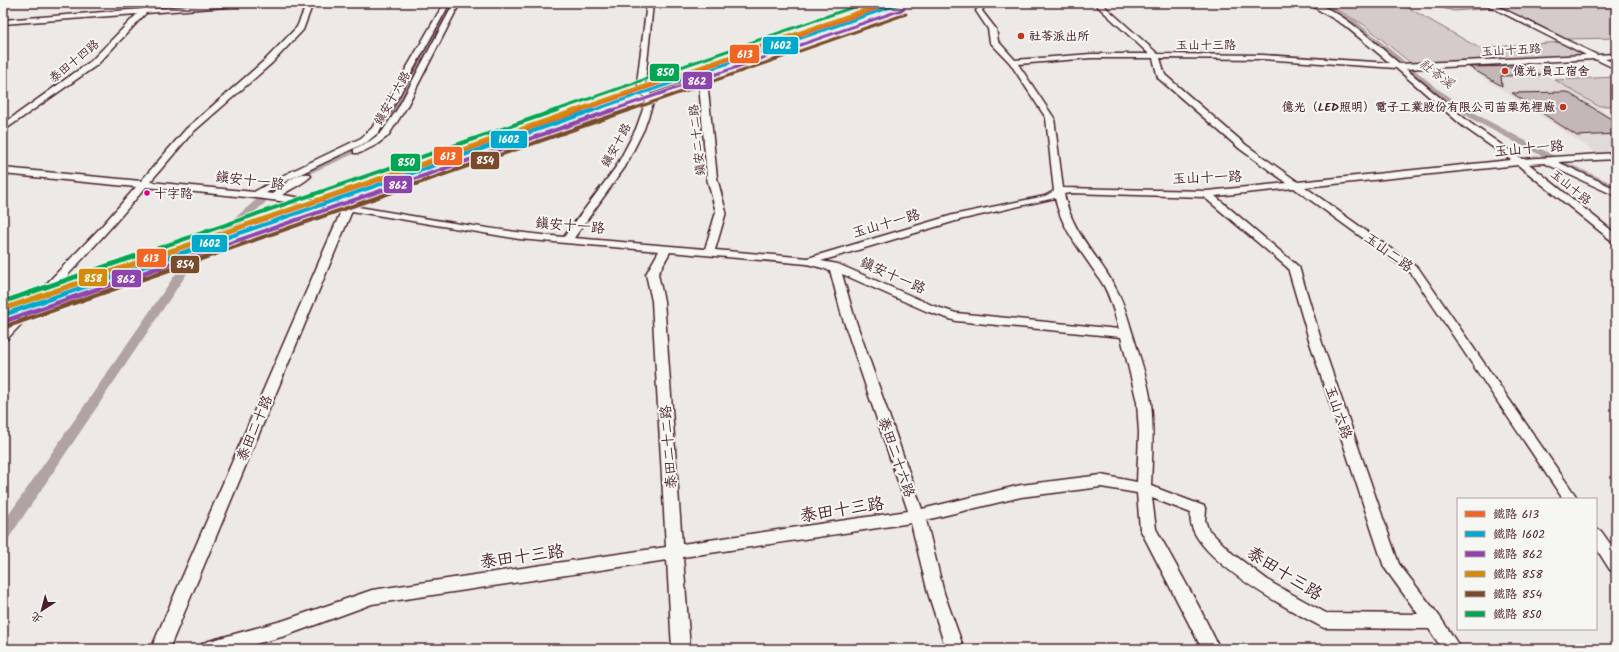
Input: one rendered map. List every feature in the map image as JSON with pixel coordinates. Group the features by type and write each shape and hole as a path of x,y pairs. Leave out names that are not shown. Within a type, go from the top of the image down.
{"street":[{"name":"泰田十四路","path":"3,128 94,63 151,3"},
{"path":"3,22 253,3"},
{"path":"3,336 28,312 104,230 188,131 269,61 300,28 310,3"},
{"path":"256,195 287,177 364,140 376,130 447,3"},
{"name":"鎮安十六路","path":"274,197 294,182 373,144 385,134 457,3"},
{"path":"649,99 641,83 650,3"},
{"path":"983,3 979,10 992,29 994,42 1013,62 1050,118 1059,192 1063,211 1070,228 1110,287 1138,374 1144,402 1146,433 1144,489 1148,529 1192,610 1211,649"},
{"path":"1096,3 1156,56"},
{"path":"1310,3 1347,23 1403,66"},
{"path":"1321,3 1360,24 1403,66"},
{"path":"1486,3 1616,67"},
{"name":"玉山十三路","path":"1013,62 1091,56 1263,57 1403,66"},
{"name":"玉山二路","path":"1156,56 1161,76 1243,147 1416,271 1570,498"},
{"name":"玉山十五路","path":"1403,66 1616,56"},
{"name":"玉山十路","path":"1403,66 1467,125 1520,162 1616,239"},
{"name":"鎮安二十二路","path":"649,99 703,80 712,178 721,212 709,252"},
{"name":"鎮安十路","path":"567,240 620,167 640,129 650,101 649,99"},
{"name":"玉山十一路","path":"807,261 956,217 1048,198 1059,192 1070,190 1207,194 1520,162 1616,156"},
{"path":"1547,161 1616,193"},
{"name":"鎮安十一路","path":"3,171 143,183 274,197 519,236 807,261 834,266 886,288 941,314 956,317 1126,334"},
{"name":"玉山六路","path":"1207,194 1292,267 1318,350 1392,567 1434,622 1452,649"},
{"name":"泰田二十路","path":"160,649 348,208"},
{"name":"泰田二十二路","path":"666,249 652,274 658,301 681,649"},
{"name":"泰田二十六路","path":"834,266 848,316 917,516 936,593 955,649"},
{"name":"泰田十三路","path":"209,649 285,628 372,597 675,554 917,516 1021,491 1101,481 1144,489 1199,510 1197,520 1202,533 1227,559 1266,588 1324,620 1434,622"},
{"path":"1597,536 1616,565"}],"shaded area":[{"path":"1324,3 1400,3 1479,48 1561,42 1589,57 1413,65 1363,24"},
{"path":"1423,3 1482,3 1493,8 1454,11"},
{"path":"1491,3 1616,3 1616,38 1566,39"},
{"path":"1529,64 1616,119 1616,154 1597,153 1466,66"},
{"path":"1616,77 1616,106 1598,106 1555,80"}],"building":[{"name":"億光 員工宿舍","path":"1526,66 1541,75 1501,76 1502,86 1469,67"},
{"name":"億光（LED照明）電子工業股份有限公司苗栗苑裡廠","path":"1567,92 1616,122 1616,134 1577,136 1512,93"}],"waterway":[{"path":"445,16 452,3"},
{"name":"社苓溪","path":"1316,3 1353,23 1436,92 1480,120 1549,156"},
{"path":"273,192 299,175 365,144 382,131 443,20"},
{"name":"社苓溪","path":"1563,164 1616,189"},
{"path":"3,535 188,264 261,201"}],"rail line":[{"name":"850","path":"3,302 865,3"},
{"name":"858","path":"3,309 884,3"},
{"name":"613","path":"3,309 893,3"},
{"name":"1602","path":"3,315 902,3"},
{"name":"862","path":"5,321 904,9"},
{"name":"854","path":"7,326 906,14"}],"place":[{"name":"社苓派出所","path":"1021,36"},
{"name":"億光 員工宿舍","path":"1505,71"},
{"name":"億光（LED照明）電子工業股份有限公司苗栗苑裡廠","path":"1563,107"},
{"name":"十字路","path":"147,193"}]}
